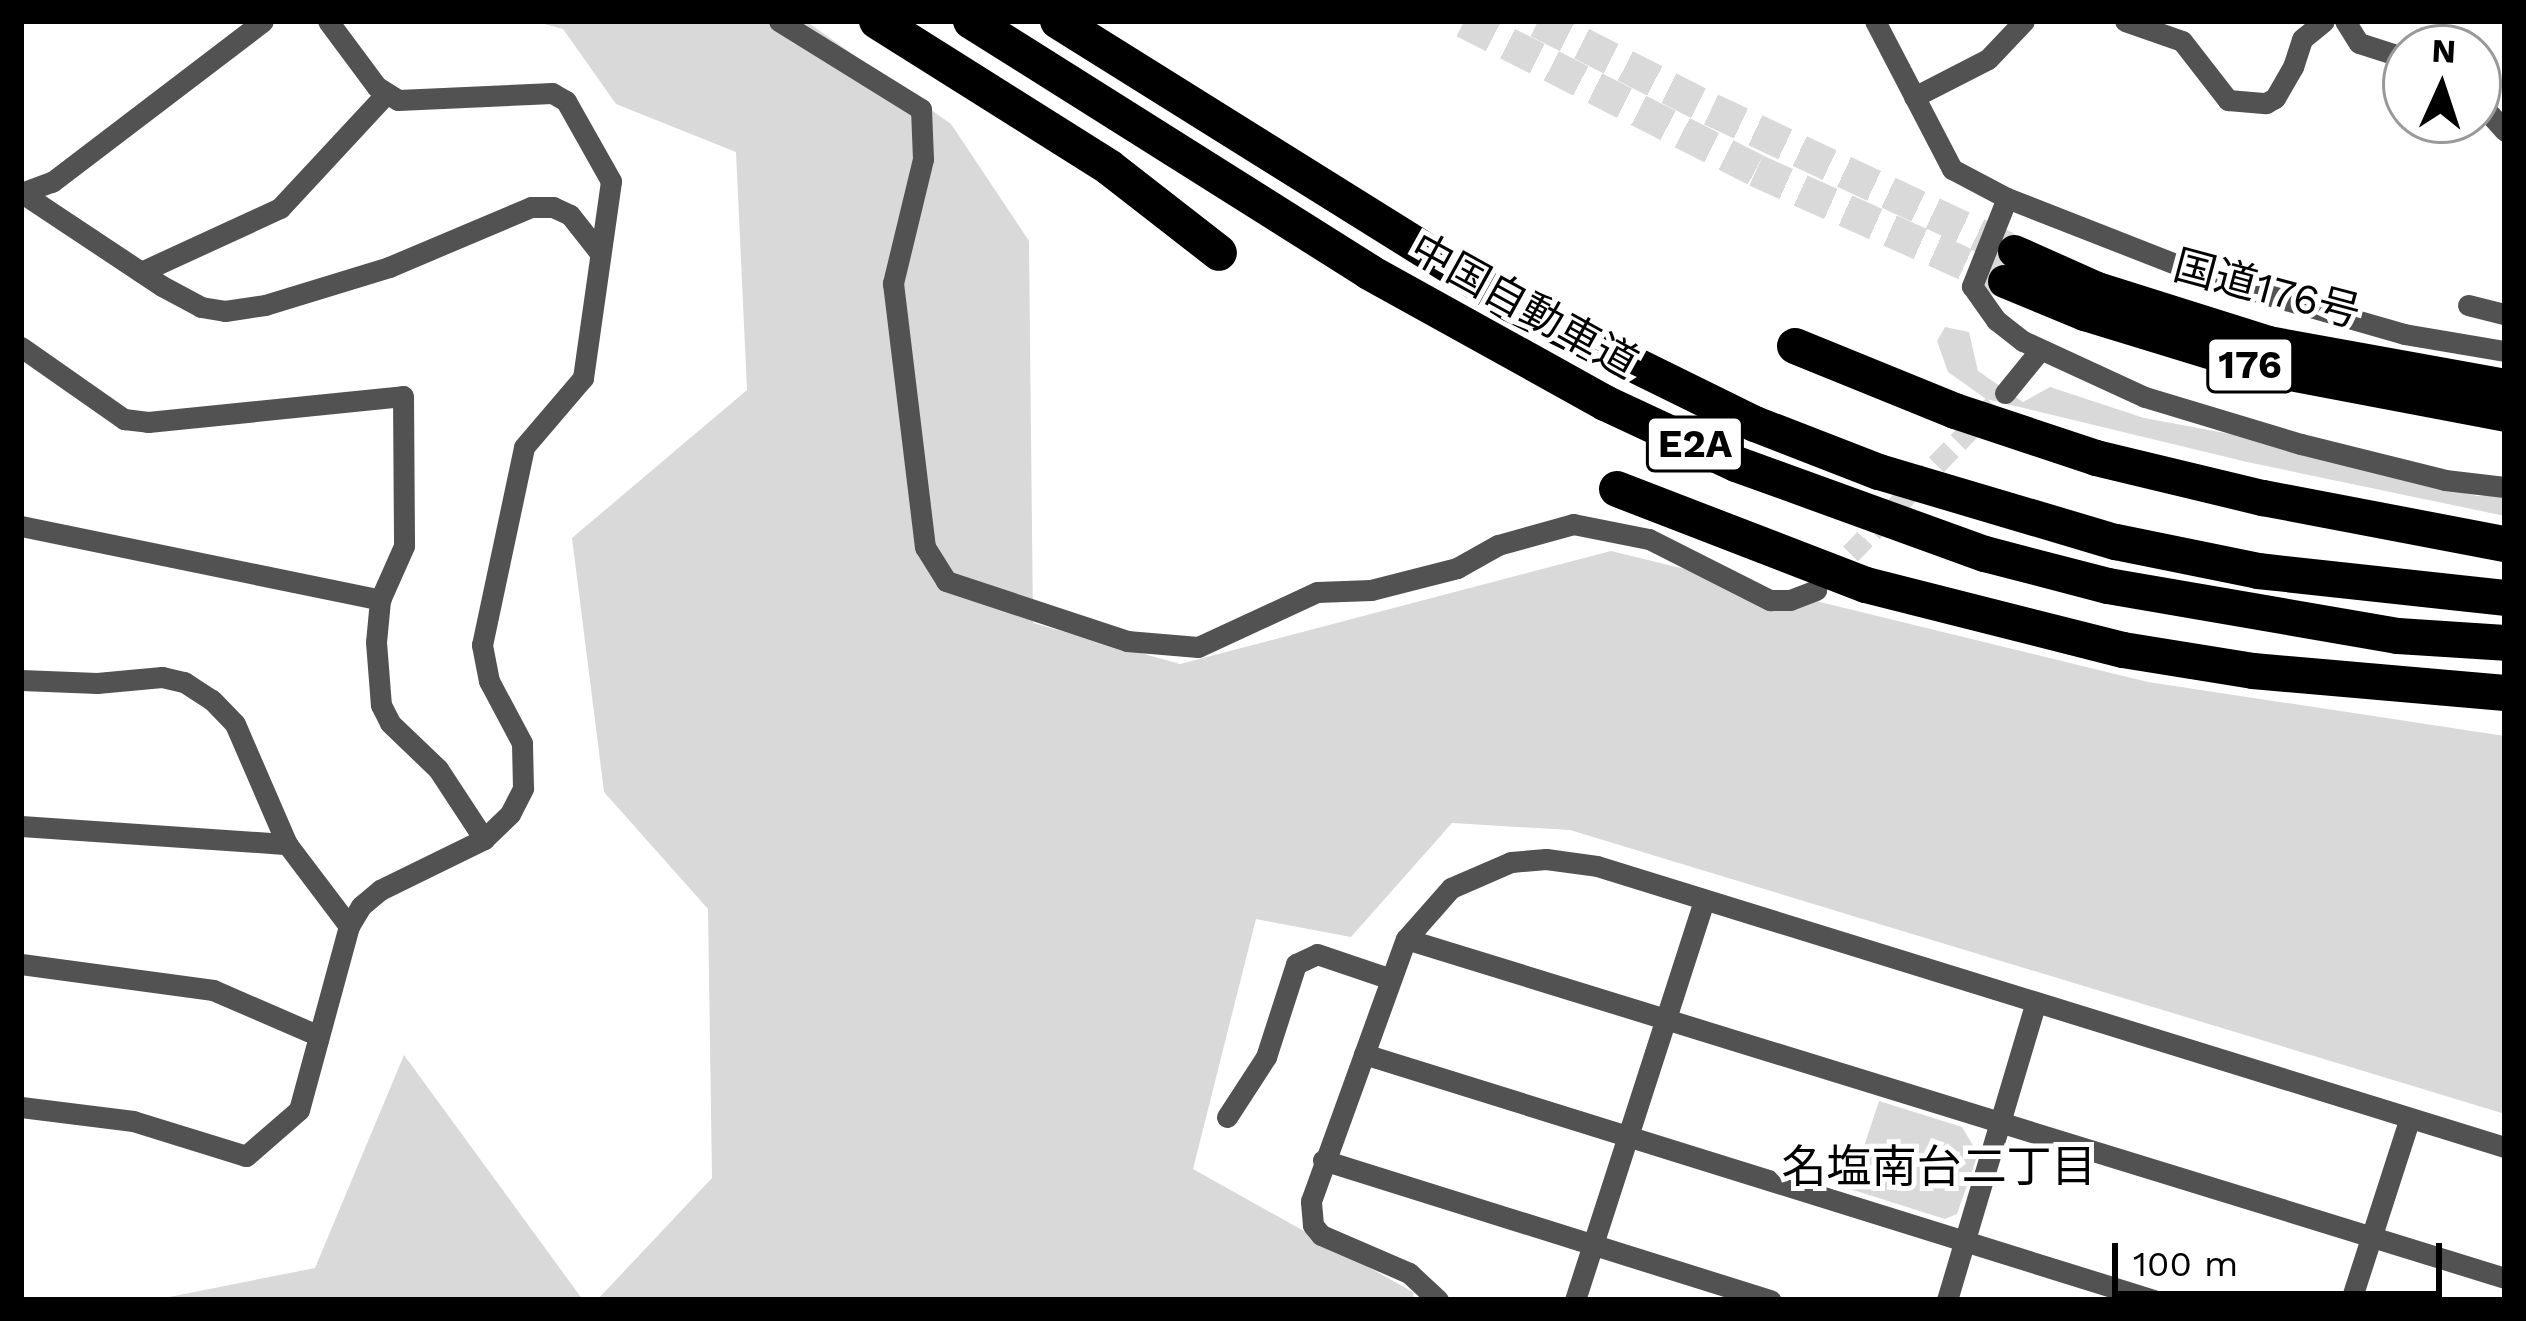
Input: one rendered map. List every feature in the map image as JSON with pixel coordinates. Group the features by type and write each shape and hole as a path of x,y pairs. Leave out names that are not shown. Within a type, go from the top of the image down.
{"highway":[{"path":"877,21 1110,169 1219,254"},
{"name":"中国自動車道","path":"971,21 1369,272 1605,403 1736,464 1985,554 2108,586 2398,636 2505,643"},
{"name":"中国自動車道","path":"1058,21 1511,304 1755,424 1879,472 2116,542 2258,571 2505,598"},
{"name":"国道176号","path":"2505,385 2268,342 2097,288 2009,266 2084,314 2264,369 2450,409 2505,415"},
{"path":"1795,346 1955,411 2096,458 2263,498 2505,544"},
{"path":"1617,488 1866,585 2123,650 2253,671 2505,693"}],"street":[{"path":"21,193 52,182 262,21"},
{"path":"21,1107 133,1121 246,1156 299,1110 349,926 380,890 484,838 510,814 523,788 522,743 489,681 482,645 524,447 583,378 611,181 566,101 552,93 398,100 385,95 328,21"},
{"path":"779,21 921,109 923,159 893,283 925,548 946,581 1127,640 1198,647 1317,592 1371,590 1457,568 1498,545 1573,524 1648,539 1770,600 1790,600 1816,590"},
{"path":"1875,21 1952,169 2007,198 2216,280 2404,334 2505,351"},
{"path":"1914,97 1988,58 2024,21"},
{"path":"2125,21 2182,41 2216,91 2228,100 2266,104 2275,98 2293,67 2302,39 2324,21"},
{"path":"2345,21 2359,43 2382,50"},
{"path":"141,272 280,208 385,95"},
{"path":"21,193 201,307 225,311 265,305 389,267 531,208 553,207 570,215 600,254"},
{"path":"2007,198 1972,286 1996,320 2039,350 2145,397 2301,444 2445,480 2505,487"},
{"path":"2468,305 2505,314"},
{"path":"21,347 124,419 148,422 404,396 404,546 380,600 376,657 381,705 390,723 438,770 484,838"},
{"path":"2006,393 2039,350"},
{"path":"21,526 380,600"},
{"path":"21,680 97,683 162,677 184,682 236,724 287,844 349,926"},
{"path":"21,826 287,844"},
{"path":"1438,1300 1423,1280 1321,1235 1312,1225 1311,1201 1406,939 1451,888 1511,862 1580,862 2505,1147"},
{"path":"1575,1300 1704,900"},
{"path":"1406,939 2505,1278"},
{"path":"1227,1117 1266,1057 1296,964 1316,954 1391,979"},
{"path":"21,964 213,990 317,1035"},
{"path":"1947,1300 2036,1004"},
{"path":"1364,1054 2154,1300"},
{"path":"2351,1300 2409,1120"},
{"path":"1323,1160 1771,1300"}],"shaded area":[{"path":"533,21 806,21 951,124 1029,241 1033,623 1180,664 1611,551 2148,682 2505,736 2505,1114 1570,830 1452,823 1351,937 1256,919 1193,1169 1413,1292 1414,1300 597,1300 712,1178 708,909 604,792 572,538 747,390 736,152 616,104 563,29"},
{"path":"1945,327 1969,332 1978,371 2023,402 2050,387 2144,418 2247,437 2477,496 2505,494 2505,516 2247,462 1986,399 1948,372 1937,341"},
{"path":"404,1055 583,1300 154,1300 315,1268"},
{"path":"1879,1101 1962,1127 1978,1154 1957,1214 1945,1219 1850,1189"}],"tunnel":[{"path":"1464,21 1756,170 2004,281"},
{"path":"1538,21 1711,109 2014,251"},
{"path":"1829,576 2005,393"}],"district":[{"name":"名塩南台二丁目","path":"1939,1167"}]}
